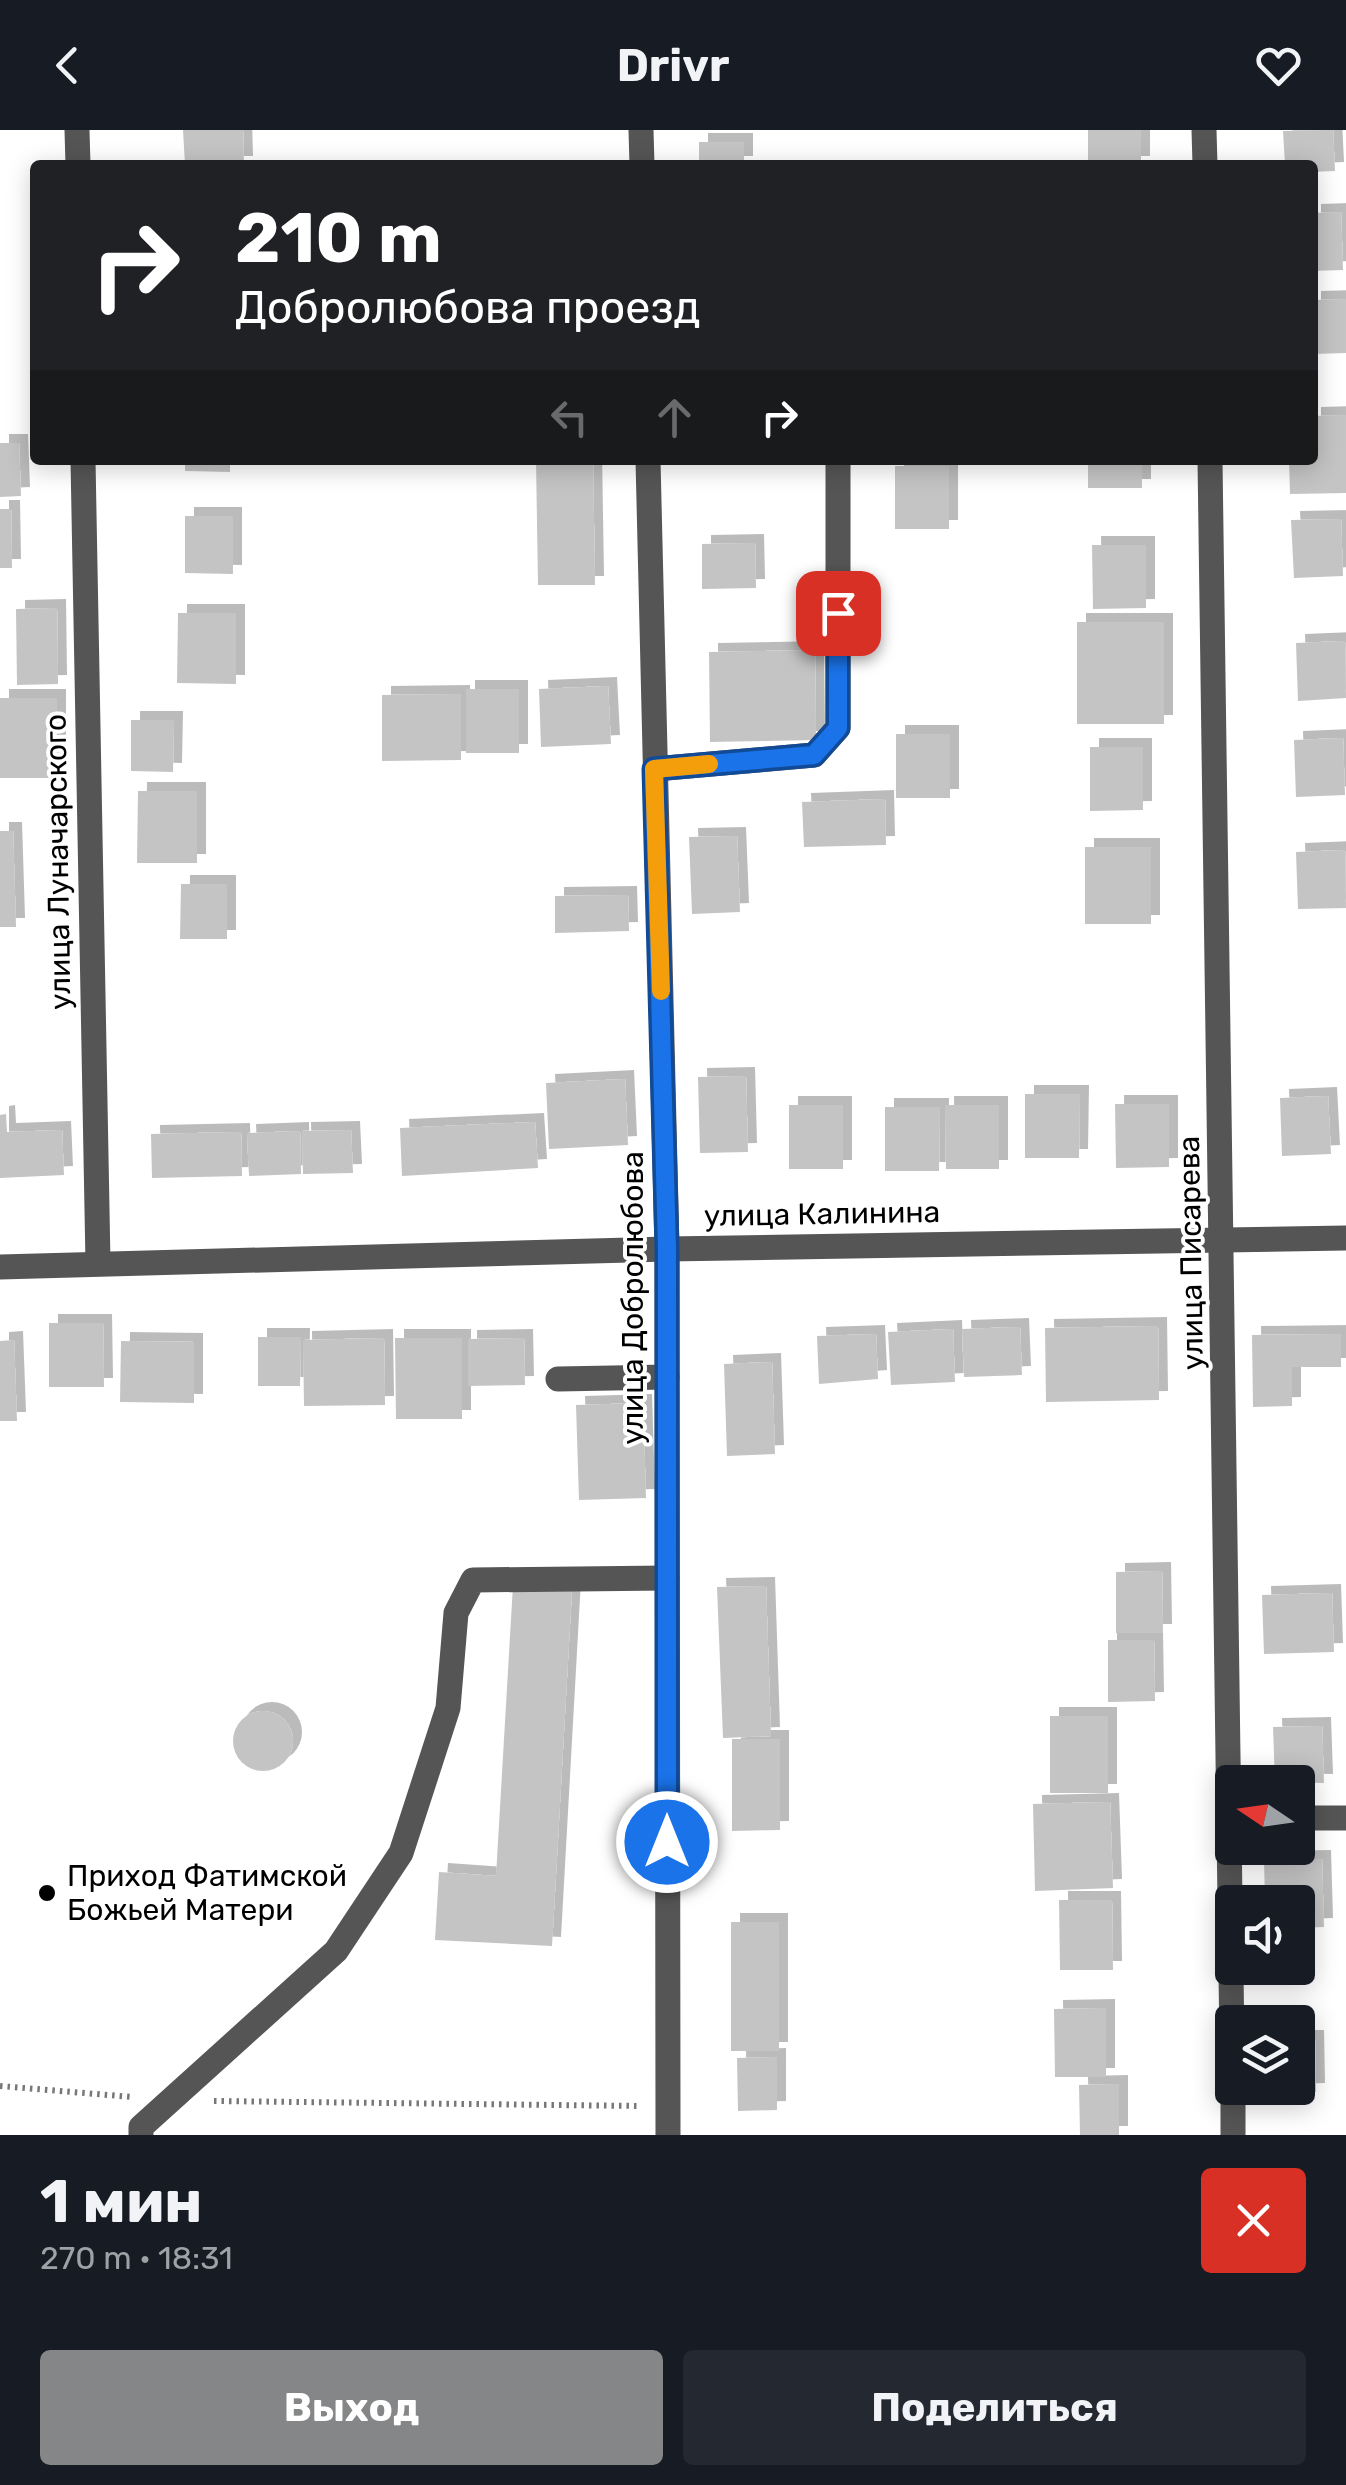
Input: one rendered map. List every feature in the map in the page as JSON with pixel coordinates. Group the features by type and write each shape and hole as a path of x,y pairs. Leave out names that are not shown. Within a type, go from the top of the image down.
{"street":[{"path":"77,130 78,160"},
{"path":"641,130 642,160"},
{"path":"1204,130 1205,160"},
{"name":"улица Луначарского","path":"83,465 98,1262"},
{"name":"улица Добролюбова","path":"648,465 667,1248 668,2135"},
{"path":"654,769 814,755 838,728 838,465"},
{"name":"улица Писарева","path":"1210,465 1230,1765"},
{"name":"улица Калинина","path":"0,1267 667,1248 1346,1238"},
{"path":"558,1378 667,1376"},
{"path":"141,2135 141,2127 336,1951 401,1853 448,1708 456,1612 473,1580 667,1578"},
{"path":"1315,1818 1346,1818"},
{"name":"улица Писарева","path":"1231,1865 1232,2005"},
{"path":"1233,2105 1234,2135"}],"path":[{"path":"0,2086 170,2100 668,2106"}],"building":[{"path":"183,130 243,130 244,160 185,160"},
{"path":"1088,130 1141,130 1141,160 1088,160"},
{"path":"1333,130 1335,171 1318,172 1318,160 1285,160 1283,131"},
{"path":"699,142 744,142 744,160 699,160"},
{"path":"1341,212 1343,270 1318,271 1318,213"},
{"path":"1346,299 1346,353 1318,354 1318,300"},
{"path":"1346,415 1346,493 1290,494 1289,465 1318,465 1318,416"},
{"path":"0,443 19,443 21,496 0,497"},
{"path":"185,465 230,465 230,472 185,471"},
{"path":"536,465 593,465 595,585 538,585"},
{"path":"1088,465 1142,465 1142,488 1088,488"},
{"path":"895,466 949,466 949,529 895,529"},
{"path":"0,509 11,509 12,568 0,568"},
{"path":"185,516 233,516 233,574 185,573"},
{"path":"1341,519 1343,576 1294,578 1291,520"},
{"path":"755,543 756,588 702,589 702,544"},
{"path":"1092,545 1146,545 1146,608 1093,609"},
{"path":"57,608 58,684 17,685 16,609"},
{"path":"178,613 236,613 236,684 177,683"},
{"path":"1077,622 1164,622 1164,724 1077,724"},
{"path":"1345,641 1346,698 1298,701 1296,643"},
{"path":"815,650 816,740 710,742 709,652"},
{"path":"608,686 611,744 541,747 539,689"},
{"path":"466,689 519,689 519,753 466,753"},
{"path":"461,694 461,760 382,761 382,695"},
{"path":"0,698 57,698 57,778 0,778"},
{"path":"131,720 174,720 173,772 131,771"},
{"path":"896,734 950,734 950,798 896,798"},
{"path":"1343,738 1345,795 1296,797 1294,740"},
{"path":"1090,747 1143,747 1143,810 1090,811"},
{"path":"138,791 197,791 197,863 137,863"},
{"path":"885,799 886,845 804,847 802,802"},
{"path":"0,831 13,831 16,927 0,927"},
{"path":"737,836 740,912 692,914 689,837"},
{"path":"1085,847 1151,847 1151,924 1085,924"},
{"path":"1345,850 1346,908 1298,909 1296,852"},
{"path":"181,884 227,884 227,939 180,939"},
{"path":"628,895 629,931 555,933 555,896"},
{"path":"746,1076 748,1152 700,1153 698,1077"},
{"path":"625,1079 628,1145 549,1149 546,1083"},
{"path":"1025,1094 1080,1094 1079,1158 1025,1158"},
{"path":"1328,1096 1331,1154 1282,1156 1280,1098"},
{"path":"1115,1104 1169,1104 1169,1167 1116,1168"},
{"path":"789,1105 843,1105 843,1169 789,1169"},
{"path":"945,1105 999,1105 999,1169 946,1169"},
{"path":"885,1107 940,1107 939,1171 885,1171"},
{"path":"6,1114 7,1132 62,1130 64,1175 0,1178 0,1115"},
{"path":"535,1122 538,1168 402,1176 400,1128"},
{"path":"351,1130 353,1173 303,1174 302,1131"},
{"path":"300,1131 301,1174 249,1176 247,1133"},
{"path":"241,1132 242,1176 152,1178 151,1134"},
{"path":"49,1323 103,1323 104,1387 49,1387"},
{"path":"1158,1326 1159,1400 1046,1402 1045,1328"},
{"path":"1020,1327 1022,1375 964,1377 962,1329"},
{"path":"953,1329 955,1382 891,1385 888,1332"},
{"path":"876,1334 878,1379 819,1384 817,1336"},
{"path":"1341,1334 1341,1367 1292,1367 1292,1406 1253,1407 1252,1335"},
{"path":"258,1337 301,1337 300,1386 258,1386"},
{"path":"384,1338 385,1405 304,1406 303,1340"},
{"path":"395,1338 462,1338 462,1419 396,1419"},
{"path":"524,1338 525,1385 468,1386 468,1339"},
{"path":"14,1340 17,1421 0,1421 0,1341"},
{"path":"121,1341 194,1342 194,1403 120,1402"},
{"path":"772,1362 775,1454 727,1456 724,1364"},
{"path":"643,1403 646,1498 579,1500 576,1405"},
{"path":"1162,1571 1163,1633 1116,1633 1116,1572"},
{"path":"513,1585 572,1589 552,1946 435,1940 439,1872 496,1876"},
{"path":"766,1586 771,1736 723,1738 717,1587"},
{"path":"1332,1593 1334,1652 1264,1654 1262,1595"},
{"path":"1108,1640 1154,1640 1155,1701 1108,1702"},
{"path":"263,1711 284,1720 293,1741 284,1762 263,1771 242,1762 233,1741 242,1720"},
{"path":"1050,1716 1108,1716 1108,1793 1050,1793"},
{"path":"1322,1726 1324,1783 1315,1783 1315,1765 1274,1765 1273,1727"},
{"path":"732,1739 780,1739 780,1830 732,1831"},
{"path":"1110,1802 1113,1888 1035,1891 1033,1804"},
{"path":"1315,1859 1322,1859 1324,1927 1315,1927 1315,1885 1265,1885 1264,1865 1315,1865"},
{"path":"1059,1900 1112,1900 1113,1970 1060,1970"},
{"path":"731,1922 779,1922 779,2051 731,2051"},
{"path":"1106,2008 1106,2077 1055,2077 1054,2009"},
{"path":"777,2057 777,2110 738,2111 737,2058"},
{"path":"1119,2084 1119,2135 1080,2135 1079,2085"}],"slow traffic":[{"path":"661,991 654,769 709,764"}],"place":[{"name":"Приход Фатимской Божьей Матери","path":"47,1893"}],"route":[{"path":"667,1842 667,1248 654,769 814,755 838,728 838,613"}]}
